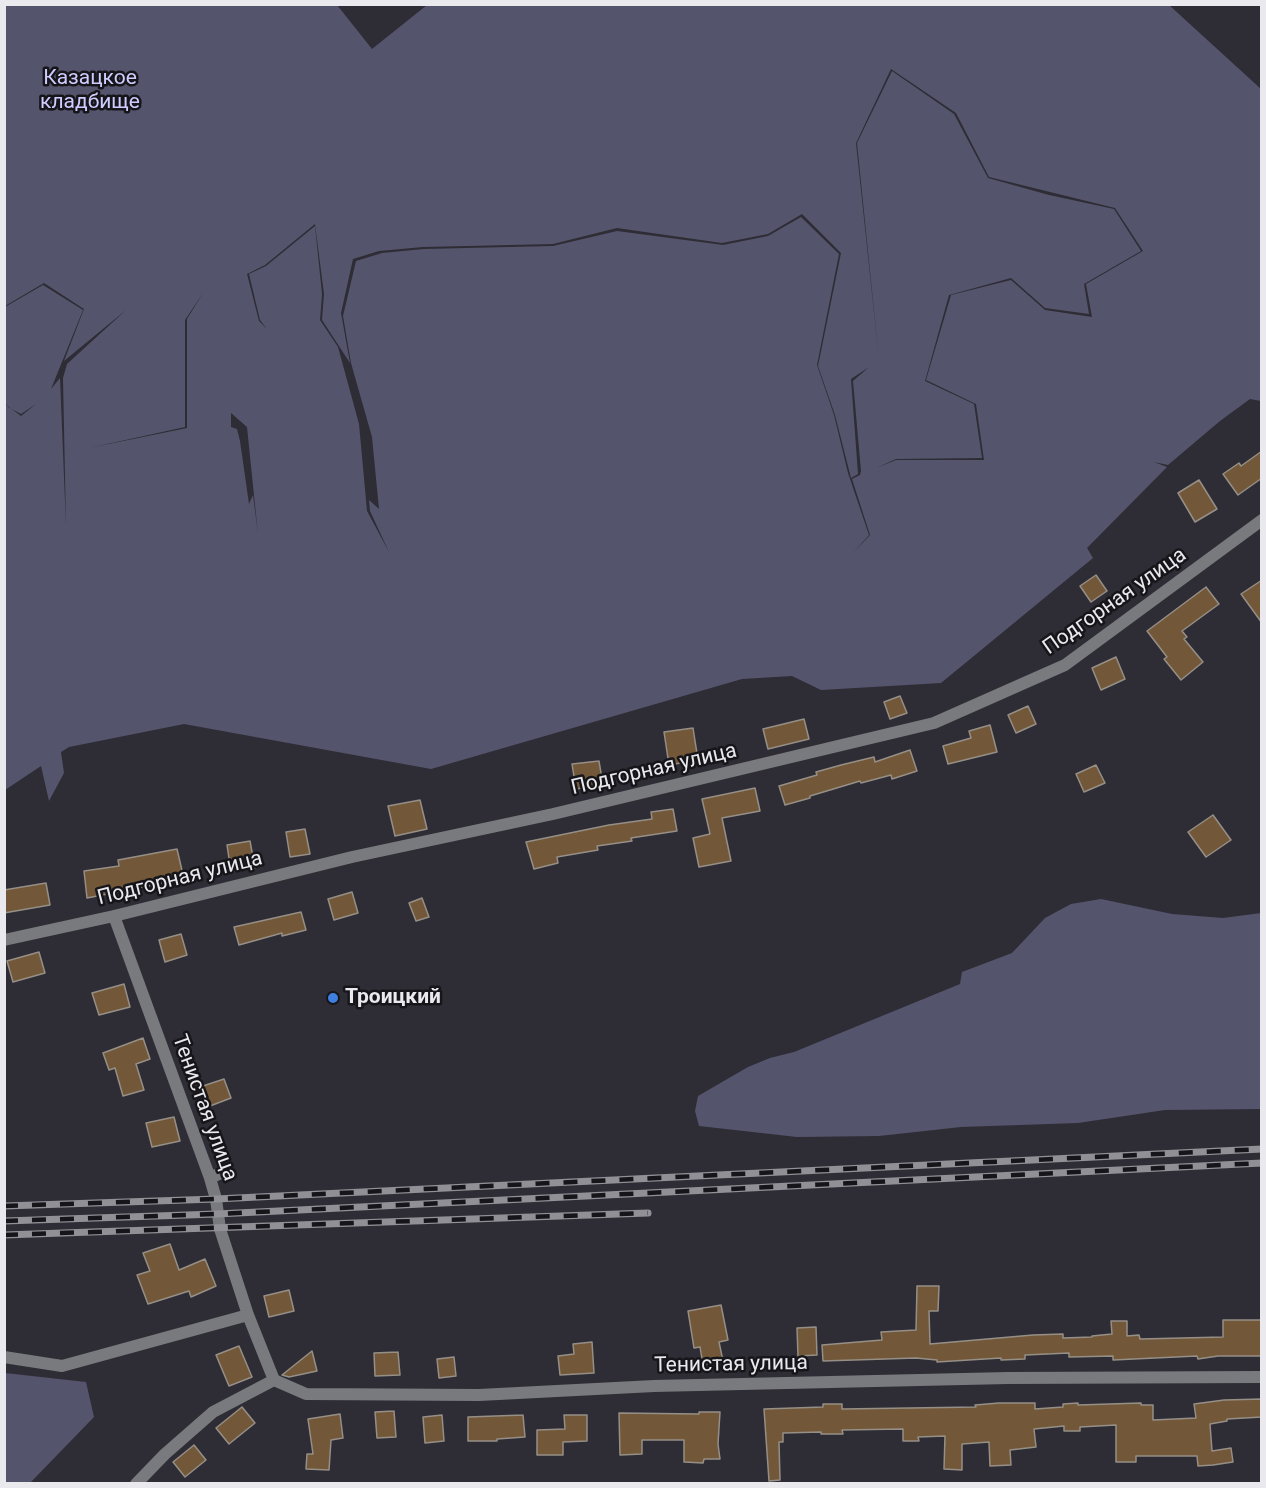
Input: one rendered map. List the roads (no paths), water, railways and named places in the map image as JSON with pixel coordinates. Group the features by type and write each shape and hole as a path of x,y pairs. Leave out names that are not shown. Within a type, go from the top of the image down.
{"street":[{"name":"Подгорная улица","path":"4,940 114,916 352,857 553,814 934,723 1065,665 1262,520"},
{"name":"Тенистая улица","path":"114,916 210,1178 216,1199 220,1229 248,1315 274,1380 306,1394 479,1395 654,1386 961,1379 1262,1377"},
{"path":"210,1178 226,1170"},
{"path":"4,1357 62,1366 248,1315"},
{"path":"136,1484 213,1412 274,1380"}],"railway":[{"path":"4,1206 216,1199 1262,1149"},
{"path":"4,1221 217,1214 1262,1163"},
{"path":"4,1235 648,1213"}],"place":[{"name":"Троицкий","path":"333,998"}],"park label":[{"name":"Казацкое кладбище","path":"90,91"}]}
